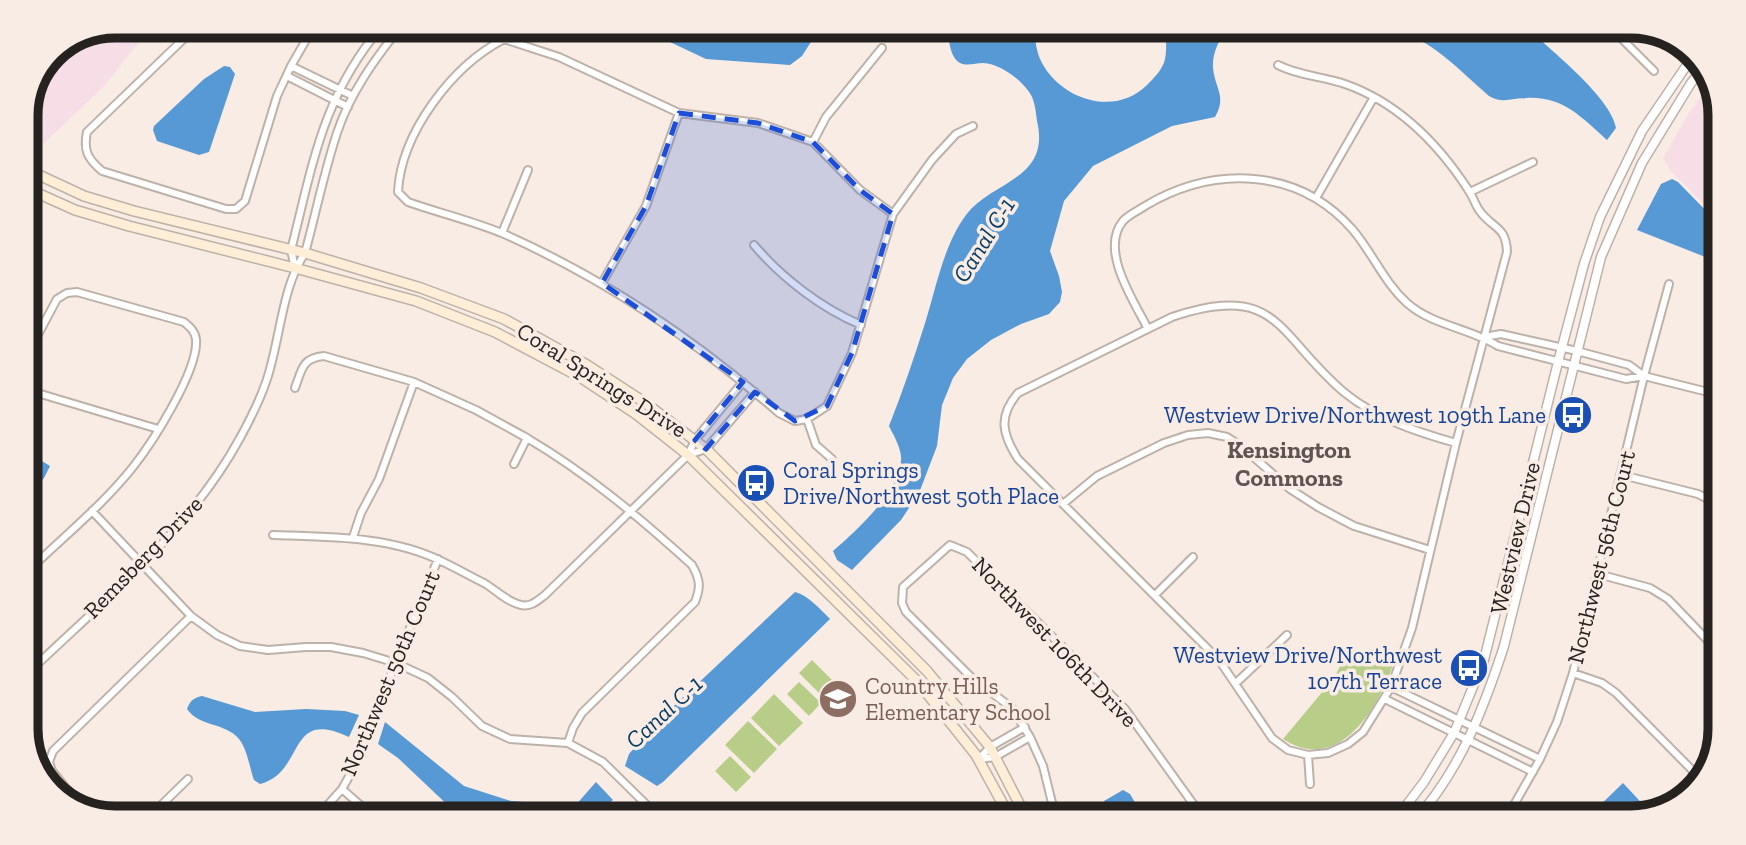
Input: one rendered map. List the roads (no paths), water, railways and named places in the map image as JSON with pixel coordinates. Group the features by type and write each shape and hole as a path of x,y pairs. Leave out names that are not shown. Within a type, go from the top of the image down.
{"main road":[{"name":"Coral Springs Drive","path":"39,175 84,196 305,253 421,288 504,318 587,365 645,402 706,449 927,671 989,747 1020,806"},
{"name":"Coral Springs Drive","path":"39,193 89,214 416,301 495,332 580,377 636,414 688,455 917,681 979,759 1004,806"}],"street":[{"path":"185,38 87,132 85,150 89,160 96,166 120,178 226,209 236,209 245,201 264,133 286,76 307,38"},
{"name":"Remsberg Drive","path":"295,268 291,250 322,129 339,89 374,38"},
{"name":"Remsberg Drive","path":"39,663 177,527 206,491 241,438 271,369 295,268 305,253 337,132 353,96 392,38"},
{"path":"1621,38 1654,71"},
{"path":"894,214 860,190 813,142 758,122 679,113 559,57 504,39 465,65 431,108 409,149 399,177 398,192 408,202 502,233 602,283 682,334 779,414 795,421 807,419 827,406 852,353 894,214 932,160 956,134 973,126"},
{"path":"813,142 826,117 882,48"},
{"name":"Westview Drive","path":"1406,806 1462,720 1492,636 1584,264 1611,194 1642,131 1687,64"},
{"path":"1278,65 1294,73 1317,75 1345,84 1374,97 1411,120 1434,144 1470,192 1479,211 1501,229 1507,238 1507,252 1456,443 1412,628 1391,687 1363,732 1348,744 1328,753 1308,755 1288,750 1272,738 1219,660 1018,459 1008,443 1004,416 1018,393 1172,317 1198,308 1223,304 1245,306 1268,314 1286,329 1321,372 1347,395 1379,415 1416,432 1456,443"},
{"path":"291,66 353,96"},
{"path":"286,76 348,107"},
{"name":"Westview Drive","path":"1426,806 1447,777 1475,726 1504,646 1601,257 1633,180 1658,135 1697,76"},
{"path":"1316,198 1374,97"},
{"path":"602,283 646,206 679,113"},
{"path":"1470,192 1534,162"},
{"path":"502,233 528,170"},
{"path":"1148,329 1118,267 1114,243 1123,221 1170,192 1202,181 1229,177 1262,179 1316,198 1339,215 1381,274 1409,305 1452,327 1484,337 1498,346 1626,379 1644,376"},
{"path":"754,245 769,262 835,314 861,325"},
{"name":"Northwest 56th Court","path":"1515,806 1557,722 1573,673 1644,376 1669,285"},
{"path":"39,333 57,299 66,293 77,292 184,322 192,330 196,341 192,362 176,402 133,468 39,561"},
{"path":"1484,337 1501,334 1577,351 1629,365 1644,376 1707,392"},
{"path":"295,388 304,364 313,357 324,356 414,382 476,410 558,456 632,511 692,565 701,589 695,602 582,713 568,743"},
{"path":"353,537 361,513 379,479 414,382"},
{"path":"273,535 353,537 413,551 438,559 509,601 531,605 545,595 688,455 695,440 743,382"},
{"path":"688,455 706,449 755,392"},
{"path":"39,393 158,429"},
{"path":"807,419 816,444 832,459"},
{"path":"1063,504 1097,476 1153,448 1188,435 1208,433 1227,437 1290,489 1354,526 1430,550"},
{"path":"513,464 527,438"},
{"path":"1622,475 1708,499"},
{"path":"92,511 191,616 217,635 240,646 268,650 331,647 396,663 428,678 482,726 510,739 568,743 603,762 648,806"},
{"name":"Northwest 106th Drive","path":"1053,806 1043,766 1030,737 1012,708 971,677 906,612 902,603 903,587 950,545 967,552 1125,709 1195,806"},
{"path":"1155,595 1193,557"},
{"name":"Northwest 50th Court","path":"327,806 342,789 351,773 438,559"},
{"path":"1598,574 1650,589 1668,599 1708,641"},
{"path":"61,783 51,771 49,762 53,751 191,616"},
{"path":"1236,683 1287,635"},
{"path":"1573,673 1602,683 1616,693 1695,773"},
{"path":"1391,687 1540,759"},
{"path":"1385,699 1532,772"},
{"path":"979,759 989,747 1024,727"},
{"path":"979,759 995,757 1030,737"},
{"path":"1308,755 1310,784"},
{"path":"160,806 188,779"},
{"path":"342,789 361,806"}],"water":[{"path":"661,38 813,38 802,56 790,65 706,59"},
{"name":"Canal C-1","path":"948,38 1035,38 1042,63 1062,87 1090,100 1105,102 1134,95 1147,85 1164,63 1166,38 1221,38 1213,62 1220,103 1215,117 1172,126 1093,166 1064,201 1050,251 1059,276 1062,292 1060,302 1049,314 1021,324 991,340 967,359 953,378 942,405 937,446 919,493 901,520 852,570 837,560 833,551 876,508 895,482 901,456 889,426 952,239 966,215 977,204 1027,168 1035,156 1039,141 1034,104 1027,89 997,66 960,63 951,50"},
{"path":"1417,38 1538,38 1591,88 1612,116 1616,128 1607,140 1571,110 1551,100 1503,100 1489,96"},
{"path":"224,66 230,67 235,74 209,152 199,155 157,141 154,126 204,79"},
{"path":"1672,179 1678,182 1707,212 1707,258 1637,230 1661,184"},
{"path":"39,459 50,466 39,483"},
{"path":"795,592 809,599 830,619 663,782 657,786 625,766 629,754 659,720"},
{"path":"202,696 255,712 306,709 345,711 359,715 349,737 329,730 315,730 305,736 284,767 274,777 260,784 254,780 239,739 227,730 198,719 187,709 192,700"},
{"path":"385,722 464,786 511,801 549,806 449,806 398,758 378,744"},
{"path":"596,782 613,800 606,806 575,806"},
{"path":"1623,783 1644,805 1641,806 1599,806"},
{"path":"1123,790 1130,794 1137,806 1105,806 1104,801"}],"place":[{"name":"Westview Drive/Northwest 109th Lane","path":"1573,415"},
{"name":"Coral Springs Drive/Northwest 50th Place","path":"756,483"},
{"name":"Westview Drive/Northwest 107th Terrace","path":"1469,668"},
{"name":"Country Hills Elementary School","path":"838,699"}],"district":[{"name":"Kensington Commons","path":"1289,464"}]}
